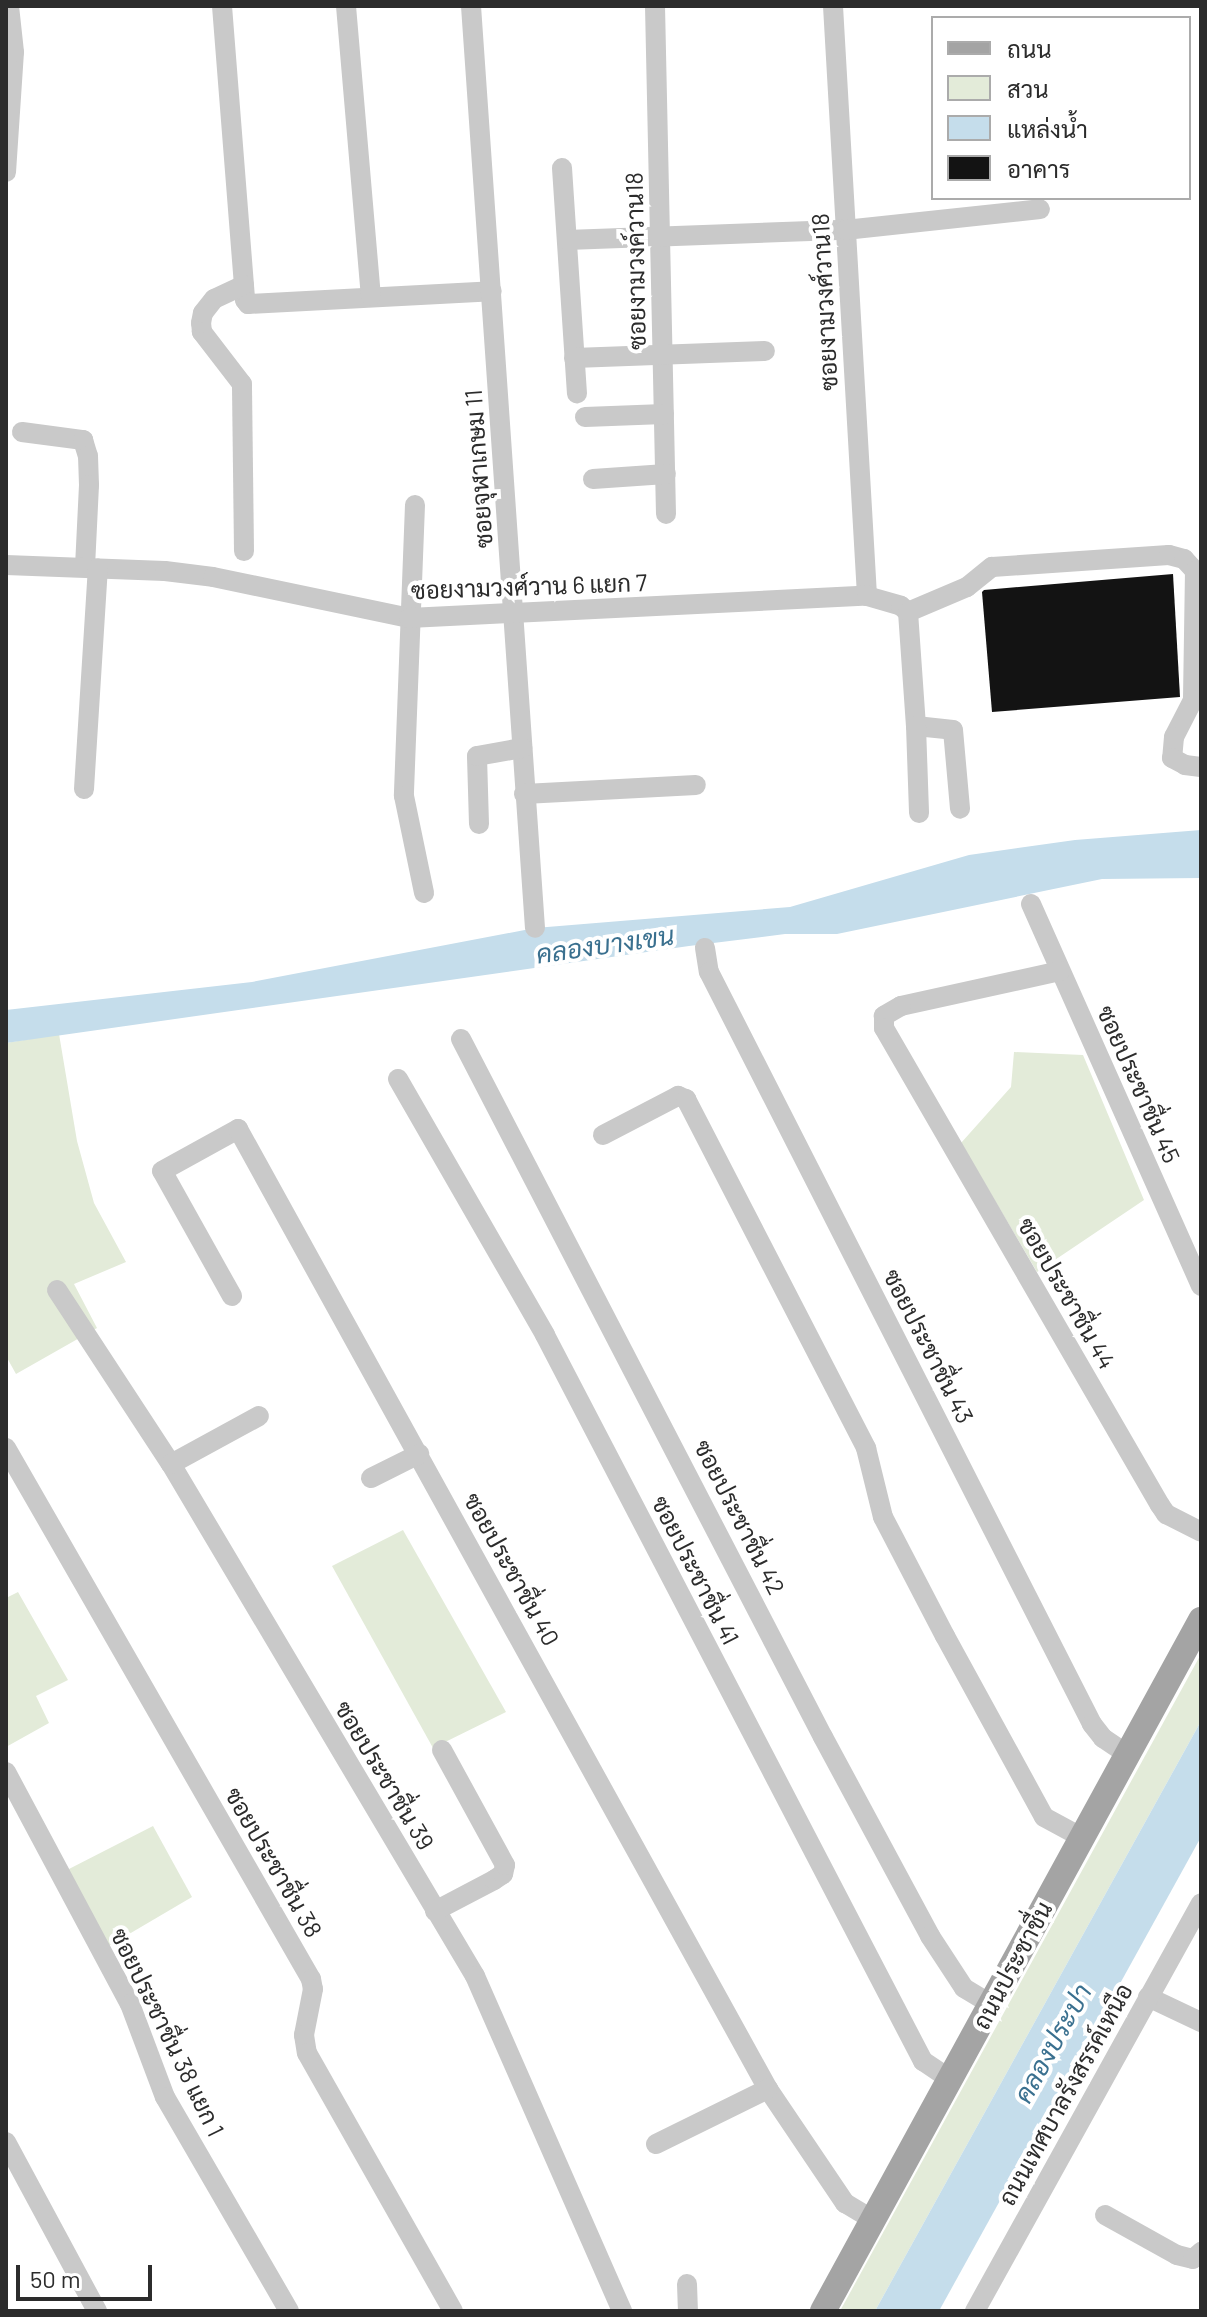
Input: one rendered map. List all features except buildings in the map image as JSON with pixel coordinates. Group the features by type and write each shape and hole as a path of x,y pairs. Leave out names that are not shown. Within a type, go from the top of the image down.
{"main road":[{"name":"ถนนประชาชื่น","path":"823,2311 1201,1620"}],"street":[{"path":"6,172 14,52 9,6"},
{"path":"222,6 245,300 255,306 371,296 492,291"},
{"path":"346,6 371,296"},
{"name":"ซอยจุฬาเกษม 11","path":"471,6 535,928"},
{"name":"ซอยงามวงค์วาน18","path":"655,6 666,514"},
{"name":"ซอยงามวงศ์วาน18","path":"833,6 867,596"},
{"path":"562,168 577,394"},
{"path":"567,240 845,230 1040,209"},
{"path":"244,285 207,305 201,323 202,332 242,384 244,551"},
{"path":"574,358 765,351"},
{"path":"585,417 664,414"},
{"path":"22,432 83,440 89,485 92,567 84,789"},
{"path":"593,479 666,474"},
{"path":"415,505 404,796 424,893"},
{"path":"908,612 967,587 992,567 1155,556 1184,559 1195,571 1193,700 1174,737 1172,758 1177,763 1201,767"},
{"name":"ซอยงามวงศ์วาน 6 แยก 7","path":"6,565 92,567 213,577 409,618 867,596"},
{"path":"867,596 901,606 908,612 919,813"},
{"path":"916,726 953,730 960,809"},
{"path":"479,824 477,756 522,748"},
{"path":"524,794 696,785"},
{"name":"ซอยประชาชื่น 45","path":"1031,904 1201,1286"},
{"name":"ซอยประชาชื่น 43","path":"705,948 709,972 1092,1724 1103,1738 1127,1754"},
{"name":"ซอยประชาชื่น 44","path":"1060,971 892,1011 884,1016 884,1028 902,1066 1160,1505 1166,1514 1201,1532"},
{"name":"ซอยประชาชื่น 42","path":"461,1039 823,1737 930,1936 964,1988 991,2004"},
{"name":"ซอยประชาชื่น 41","path":"398,1079 545,1335 923,2061 950,2079"},
{"path":"603,1135 678,1096 686,1099 866,1448 883,1517 939,1623 1044,1817 1081,1837"},
{"name":"ซอยประชาชื่น 40","path":"232,1296 162,1171 238,1129 768,2089 845,2203 873,2220"},
{"name":"ซอยประชาชื่น 39","path":"57,1290 171,1464 475,1976 622,2311"},
{"path":"171,1464 259,1416"},
{"name":"ซอยประชาชื่น 38","path":"6,1448 311,1979 313,1989 304,2035 307,2053 453,2311"},
{"path":"371,1478 419,1454"},
{"path":"435,1911 494,1880 503,1874 505,1865 442,1750"},
{"name":"ซอยประชาชื่น 38 แยก 1","path":"6,1772 130,2004 165,2097 289,2311"},
{"name":"ถนนเทศบาลรังสรรค์เหนือ","path":"975,2311 1201,1903"},
{"path":"1148,1997 1201,2022"},
{"path":"656,2144 768,2089"},
{"path":"6,2142 97,2311"},
{"path":"1105,2215 1177,2255 1193,2259 1201,2252"},
{"path":"687,2284 688,2311"}],"green space":[{"path":"59,1034 77,1141 94,1203 126,1262 74,1284 97,1328 16,1374 6,1356 6,1043"},
{"path":"1014,1052 1083,1055 1144,1200 1037,1272 961,1143 1011,1087"},
{"path":"403,1530 506,1712 433,1748 332,1566"},
{"path":"18,1592 68,1680 36,1696 49,1723 6,1747 6,1598"},
{"path":"1201,1654 1201,1721 875,2311 840,2311"},
{"path":"153,1826 192,1897 107,1947 67,1870"}],"water":[{"name":"คลองบางเขน","path":"1201,830 1201,878 1102,879 837,934 785,934 689,946 6,1043 6,1010 252,982 535,928 790,907 969,855 1075,840"},
{"name":"คลองประปา","path":"1201,1721 1201,1837 939,2311 875,2311"}]}
